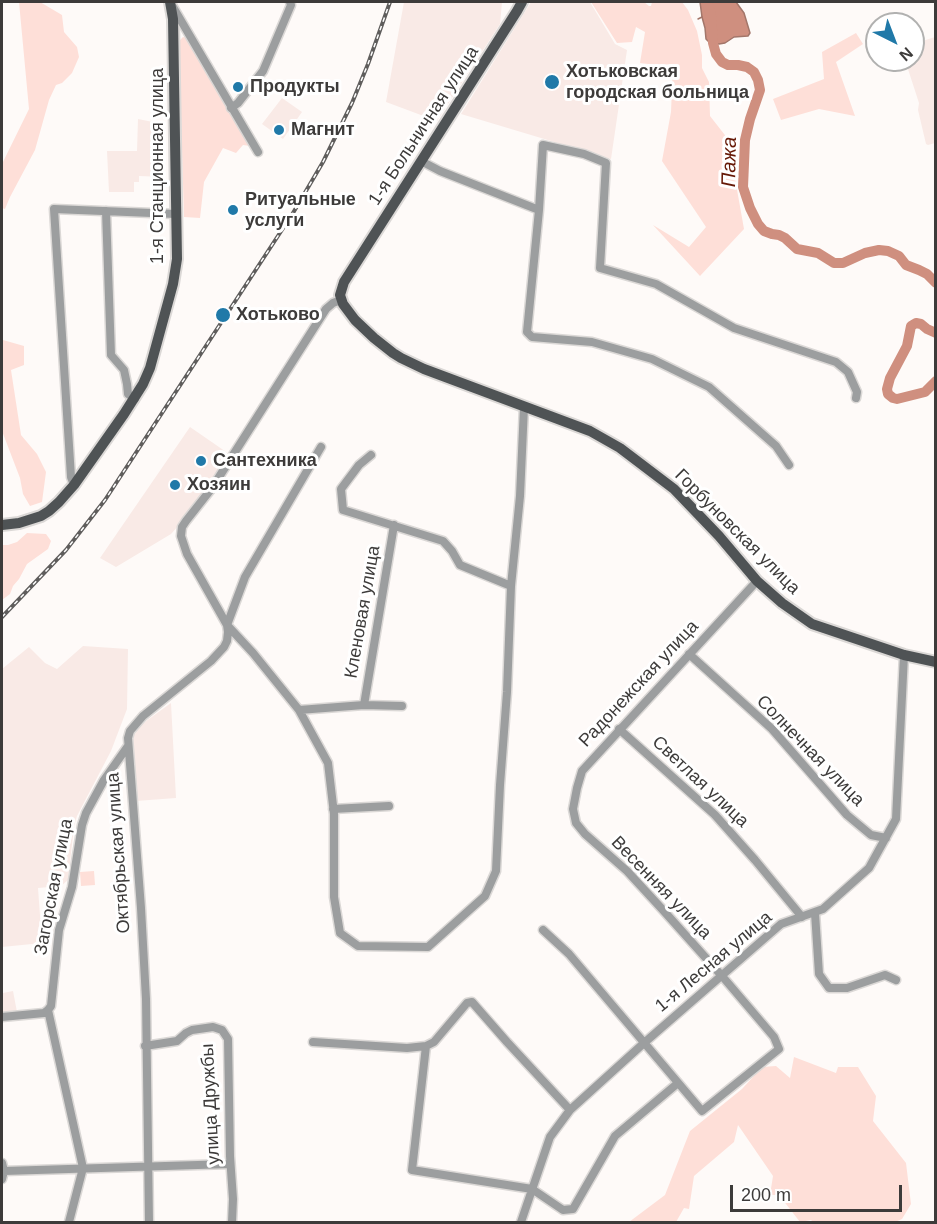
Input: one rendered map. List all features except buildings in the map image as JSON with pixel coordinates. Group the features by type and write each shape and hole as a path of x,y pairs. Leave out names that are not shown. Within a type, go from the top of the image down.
{"main road":[{"name":"1-я Станционная улица","path":"2,525 41,516 59,502 74,485 135,399 150,368 176,271 177,259 173,19 170,2"},
{"name":"1-я Больничная улица","path":"341,300 344,282 522,2"},
{"name":"Горбуновская улица","path":"341,300 364,328 384,347 401,358 424,369 590,432 620,448 674,489 719,536 757,581 782,603 812,624 904,655 936,662"}],"street":[{"path":"170,2 258,152"},
{"path":"231,108 238,103 263,71 291,5 290,2"},
{"path":"173,33 178,30 189,35"},
{"path":"789,465 776,446 709,387 652,359 592,342 532,337 527,332 543,145 584,154 606,163 600,268 656,284 734,328 836,362 848,372 857,392 856,398"},
{"path":"421,161 440,171 539,210"},
{"path":"74,485 71,477 54,209 176,214"},
{"path":"106,212 111,355 124,370 128,394 135,399"},
{"path":"341,300 326,309 212,488 186,521 181,536 184,548 227,625 299,710 328,764 333,809 334,897 340,933 358,946 428,947 485,896 496,871 511,586 520,496 524,407"},
{"name":"Октябрьская улица","path":"149,1222 146,999 128,738 130,731 143,716 211,662 224,647 228,636 227,625 245,576 321,447"},
{"path":"371,455 359,465 342,489 343,510 443,541 452,550 460,565 511,586"},
{"name":"Кленовая улица","path":"364,705 394,525"},
{"name":"Радонежская улица","path":"576,823 573,809 582,771 757,581"},
{"name":"Солнечная улица","path":"688,654 772,729 847,815 871,834 886,838"},
{"name":"1-я Лесная улица","path":"521,1222 550,1137 570,1110 781,924 824,909 869,868 896,819 904,655"},
{"path":"299,710 364,705 402,706"},
{"name":"Светлая улица","path":"619,729 715,814 802,917"},
{"name":"Загорская улица","path":"69,1222 83,1168 48,1010 51,1006 59,930 72,887 82,825 104,780 128,746"},
{"path":"333,809 389,807"},
{"name":"Весенняя улица","path":"576,823 585,834 627,871 722,976 774,1038 779,1049 702,1112 678,1083"},
{"path":"815,913 819,974 829,988 847,988 885,975 896,980"},
{"path":"426,1046 412,1170 532,1188 563,1210 573,1209 615,1136 678,1083 569,954 543,930"},
{"path":"313,1042 407,1048 426,1046 434,1042 467,1003 472,1002 570,1110"},
{"path":"2,1017 44,1013 48,1010"},
{"name":"улица Дружбы","path":"145,1046 177,1041 189,1031 213,1027 222,1030 228,1039 232,1222"},
{"path":"2,1171 230,1164"}],"shaded area":[{"path":"19,2 40,2 62,15 64,32 77,47 79,57 72,73 62,83 56,85 49,100 35,150 5,209 2,208 2,164 29,109"},
{"path":"404,2 502,2 500,24 437,121 386,102"},
{"name":"Хотьковская городская больница","path":"531,2 590,2 615,44 627,50 611,159 461,114"},
{"path":"591,2 644,2 651,6 652,2 682,2 697,31 702,68 709,82 710,116 728,139 744,229 700,276 653,225 689,247 706,227 662,161 671,112 673,64 640,63 645,32 636,27 632,42 617,43"},
{"path":"700,2 736,2 744,13 750,33 748,36 734,37 725,43 709,42 706,39"},
{"path":"856,33 863,44 836,62 855,116 819,109 781,120 773,99 824,79 822,52"},
{"path":"183,37 192,47 250,146 243,145 236,153 223,148 204,182 200,218 184,217 179,46"},
{"path":"935,37 935,143 928,145 918,110 919,103 909,72 925,72 925,40"},
{"path":"282,98 302,112 283,139 262,124"},
{"path":"138,119 163,124 164,177 139,176 139,182 134,182 134,192 109,192 107,151 137,151"},
{"path":"2,318 3,340 24,346 24,365 11,370 21,435 37,454 46,472 42,502 30,506 23,494 20,478 2,431"},
{"path":"190,427 232,456 212,488 171,534 116,567 100,558"},
{"path":"27,533 46,534 51,541 48,549 27,564 10,594 2,600 2,545 17,542"},
{"path":"83,646 128,649 127,709 111,751 77,816 68,880 61,886 38,888 42,943 2,947 2,669 29,647 45,663 57,669"},
{"path":"171,703 176,798 136,801 132,738 146,721"},
{"path":"94,871 95,885 81,886 80,872"},
{"path":"2,985 3,993 13,991 17,1012 2,1014"},
{"path":"794,1057 836,1073 838,1067 858,1067 876,1096 873,1121 906,1163 911,1204 902,1219 895,1222 813,1222 811,1220 800,1222 779,1195 770,1195 773,1176 738,1125 734,1142 694,1176 689,1209 684,1208 676,1222 629,1222 665,1195 690,1131 742,1089 762,1067 776,1066 790,1078"}],"waterway":[{"name":"Пажа","path":"707,2 716,54 722,62 728,65 747,67 754,72 758,80 760,90 745,140 743,187 758,224 764,231 785,238 797,249 818,253 834,263 843,263 865,253 888,251 899,256 906,265 927,274 936,283"},
{"path":"698,19 702,17"},
{"name":"Пажа","path":"936,333 921,324 916,323 911,326 907,346 890,378 888,394 897,399 925,392 936,381"}],"railway":[{"path":"2,617 66,550 105,500 293,213 323,162 352,103 390,2"}],"place":[{"name":"Хотьковская городская больница","path":"552,82"},
{"name":"Продукты","path":"238,87"},
{"name":"Магнит","path":"279,130"},
{"name":"Ритуальные услуги","path":"233,210"},
{"name":"Хотьково","path":"223,315"},
{"name":"Сантехника","path":"201,461"},
{"name":"Хозяин","path":"175,485"}]}
